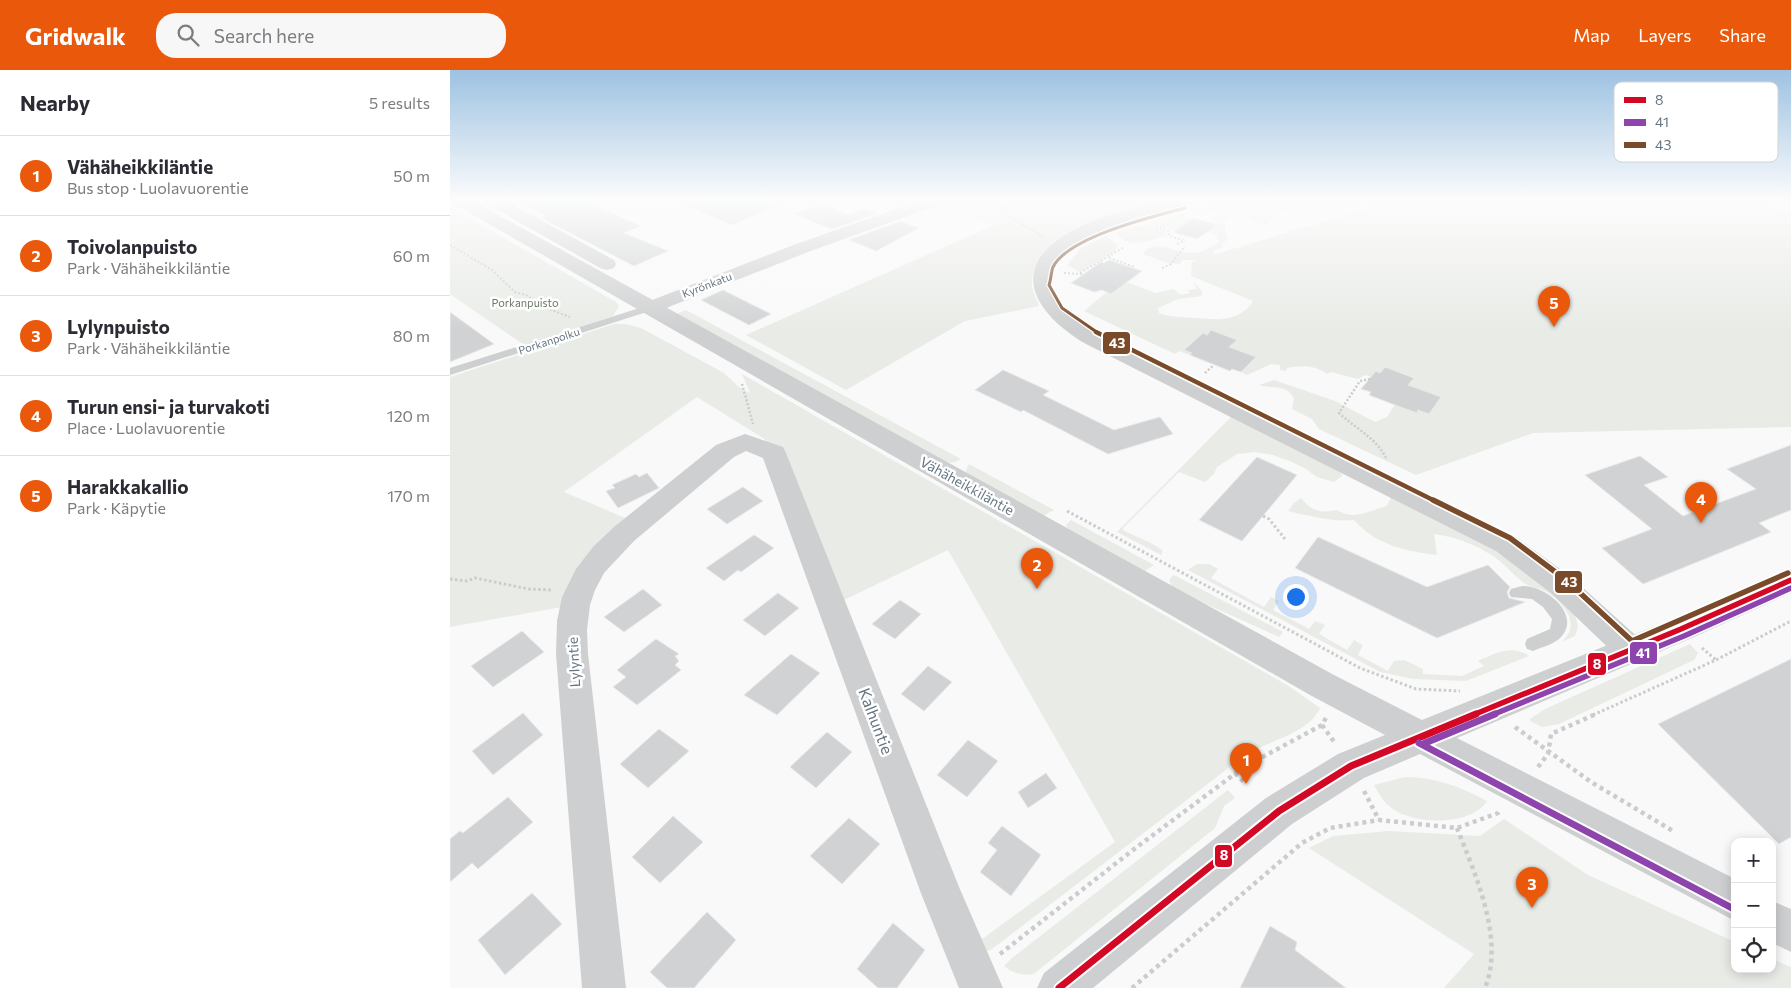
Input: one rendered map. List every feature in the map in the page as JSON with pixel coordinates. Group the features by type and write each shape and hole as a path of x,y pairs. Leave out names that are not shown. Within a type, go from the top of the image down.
{"street":[{"name":"Vähäheikkiläntie","path":"549,244 649,308 1342,695 1522,788 1731,900"},
{"name":"Vähäheikkiläntie","path":"566,244 607,264"},
{"name":"Kyrönkatu","path":"649,308 814,244"},
{"path":"1064,244 1047,259 1042,268 1041,282 1046,300 1069,326 1093,340 1506,544 1561,585 1631,650"},
{"name":"Kalhuntie","path":"759,447 978,981"},
{"name":"Lylyntie","path":"604,988 572,646 574,615 580,589 595,565 616,541 725,451 759,447"},
{"path":"1059,988 1279,811 1351,766 1631,650 1791,580"},
{"path":"1776,924 1791,932"}],"lane":[{"name":"Porkanpolku","path":"450,372 611,322 649,308"},
{"path":"1516,593 1527,592 1540,596 1553,607 1559,619 1559,628 1556,633 1533,644"}],"path":[{"path":"450,244 492,270 514,292 526,295 558,314 611,322"},
{"path":"1057,244 1061,246"},
{"path":"1162,268 1172,264 1185,246"},
{"path":"1058,273 1082,274 1101,260 1108,258 1124,247"},
{"path":"1108,258 1135,267"},
{"path":"1206,373 1214,365"},
{"path":"1370,379 1360,381 1350,394 1340,413 1381,449 1387,460 1384,466"},
{"path":"742,384 753,419 752,431 759,447"},
{"path":"1065,510 1360,668 1416,689 1457,690 1491,707 1548,754 1625,805 1676,833"},
{"path":"1262,516 1269,520 1286,539"},
{"path":"450,579 467,581 475,578 543,590"},
{"path":"1132,988 1302,843 1330,828 1379,820 1457,828 1498,813 1522,788 1548,754 1551,734 1716,660 1791,622"},
{"path":"978,981 1133,850 1235,773 1280,746 1322,725 1360,668"},
{"path":"1235,773 1246,784"},
{"path":"1457,828 1475,872 1493,941 1492,980 1486,988"}],"green space":[{"name":"Porkanpuisto","path":"450,244 514,244 616,302 619,306 613,316 524,345 450,294"},
{"path":"952,244 1054,244 1047,249 1036,265 1032,284 1039,306 965,321 846,390 746,335"},
{"path":"1090,244 1118,245 1114,252 1080,272 1067,265 1081,248"},
{"path":"1216,244 1222,244 1222,248 1215,250 1213,255 1250,244 1791,244 1791,427 1533,433 1416,475 1319,429 1312,419 1292,409 1294,398 1287,390 1259,385 1274,380 1335,401 1375,422 1387,417 1395,405 1416,413 1418,410 1429,414 1407,386 1414,377 1385,367 1380,373 1371,377 1365,375 1358,379 1331,372 1327,374 1308,366 1287,368 1286,371 1280,370 1280,365 1271,364 1247,375 1241,372 1256,357 1228,348 1236,340 1211,330 1207,335 1203,333 1184,349 1192,353 1190,355 1179,351 1175,354 1084,311 1107,292 1126,282 1156,293 1173,289 1181,295 1190,293 1188,290 1197,289 1194,283 1202,291 1202,296 1178,299 1158,308 1159,313 1169,316 1221,319 1242,313 1253,301 1191,276 1192,262 1197,260 1182,260 1180,264 1168,263 1143,254 1148,249 1159,246 1191,253 1206,250"},
{"path":"686,310 961,459 956,462 945,463 676,314"},
{"path":"614,324 626,324 641,328 724,373 739,387 750,393 742,374 1287,685 1320,708 1309,723 1292,734 1255,750 1235,763 992,949 987,951 981,949 978,942 1115,842 948,550 842,601 771,445 763,438 697,397 564,492 628,519 562,607 450,627 450,377"},
{"path":"1232,416 1339,469 1342,476 1334,482 1317,477 1292,462 1273,455 1255,452 1237,454 1217,467 1214,474 1205,482 1179,472 1123,528 1123,530 1159,548 1163,551 1161,555 1117,532"},
{"path":"969,464 1054,510 1043,516 965,473"},
{"path":"1392,495 1475,537 1530,573 1575,615 1578,626 1575,636 1561,642 1567,636 1570,629 1570,621 1564,607 1552,595 1526,584 1494,557 1469,544 1434,534 1437,555 1402,549 1381,541 1363,529 1354,520 1312,517 1288,511 1301,498 1313,509 1337,510 1349,515 1355,515 1387,506"},
{"path":"1071,520 1154,565 1145,571 1067,528 1066,525"},
{"path":"1197,564 1209,564 1218,569 1211,578 1264,607 1271,597 1279,601 1273,610 1309,629 1315,621 1325,625 1319,634 1347,650 1354,640 1363,645 1358,655 1388,671 1394,661 1404,660 1423,669 1423,674 1462,676 1484,666 1478,661 1504,651 1523,652 1529,656 1466,681 1413,679 1380,672 1188,570"},
{"path":"1173,575 1283,632 1279,637 1188,596 1172,587 1169,580"},
{"path":"1690,644 1698,653 1694,660 1559,724 1542,727 1530,721 1530,719 1545,709"},
{"path":"1405,777 1416,777 1448,784 1487,801 1480,809 1456,819 1428,820 1415,818 1390,807 1374,785"},
{"path":"1228,790 1235,798 1224,806 1215,828 1035,973 1019,974 1004,966 1012,958"},
{"path":"1504,819 1588,875 1731,940 1731,973 1776,973 1776,961 1791,967 1791,988 1444,988 1474,954 1309,848 1333,836 1389,831 1480,836"}],"building":[{"path":"591,244 650,244 668,251 634,266"},
{"path":"858,244 889,244 876,251"},
{"path":"1109,260 1142,271 1111,294 1102,290 1094,292 1071,283 1101,262 1104,263"},
{"path":"723,290 771,314 749,325 701,300"},
{"path":"450,312 494,344 450,362"},
{"path":"1211,330 1237,340 1229,347 1256,357 1241,372 1232,369 1230,371 1190,355 1192,353 1184,350 1203,333 1207,335"},
{"path":"1385,367 1414,378 1408,385 1441,397 1429,414 1418,410 1417,413 1395,405 1369,395 1371,392 1361,389 1376,371 1380,373"},
{"path":"1003,370 1049,391 1043,395 1114,430 1160,417 1173,434 1108,454 1023,410 1021,412 975,390"},
{"path":"1791,445 1791,510 1759,523 1771,532 1643,584 1602,548 1652,529 1585,475 1640,456 1668,477 1644,485 1683,516 1756,489 1727,469"},
{"path":"1257,457 1297,475 1242,541 1199,520"},
{"path":"647,473 659,488 618,508 606,491 615,488 612,485 636,474 639,477"},
{"path":"743,487 763,501 727,524 707,509"},
{"path":"754,535 774,548 741,572 738,570 724,581 706,568"},
{"path":"1318,537 1427,587 1488,565 1510,587 1507,592 1509,598 1525,602 1437,638 1295,568"},
{"path":"643,589 662,605 624,632 604,617"},
{"path":"778,593 799,608 765,636 743,620"},
{"path":"900,600 921,614 895,639 872,624"},
{"path":"522,631 544,652 493,687 471,666"},
{"path":"656,639 679,654 675,656 679,661 675,665 681,670 637,705 613,687 626,677 617,670"},
{"path":"791,654 820,673 777,715 744,695"},
{"path":"1791,659 1791,837 1779,844 1776,838 1773,838 1658,724"},
{"path":"928,666 952,682 924,711 901,694"},
{"path":"523,713 543,735 493,775 472,751"},
{"path":"659,729 689,751 648,788 620,764"},
{"path":"827,732 852,752 816,788 790,767"},
{"path":"968,740 998,761 967,797 937,775"},
{"path":"1046,773 1057,788 1028,808 1018,792"},
{"path":"508,797 533,822 478,869 472,863 450,882 450,839 460,831 463,833"},
{"path":"673,816 703,842 660,883 632,857"},
{"path":"849,818 880,844 842,884 810,856"},
{"path":"1002,826 1041,855 1011,896 980,872 997,850 988,843"},
{"path":"532,893 562,924 505,975 478,940"},
{"path":"707,912 736,940 694,988 667,988 650,972"},
{"path":"893,923 925,950 897,988 878,988 857,969"},
{"path":"1270,926 1297,942 1295,950 1346,988 1240,988"}],"transit line":[{"name":"43","path":"1082,244 1071,250 1054,266 1049,285 1062,308 1097,333 1510,538 1566,580 1632,641 1788,573"},
{"name":"8","path":"1059,988 1279,811 1351,766 1681,629 1791,580"},
{"name":"41","path":"1425,743 1684,636 1791,588"},
{"name":"41","path":"1419,743 1731,907"}],"place":[{"name":"Harakkakallio","path":"1554,327"},
{"name":"Turun ensi- ja turvakoti","path":"1701,523"},
{"name":"Toivolanpuisto","path":"1037,589"},
{"name":"Vähäheikkiläntie","path":"1246,784"},
{"name":"Lylynpuisto","path":"1532,908"}]}
